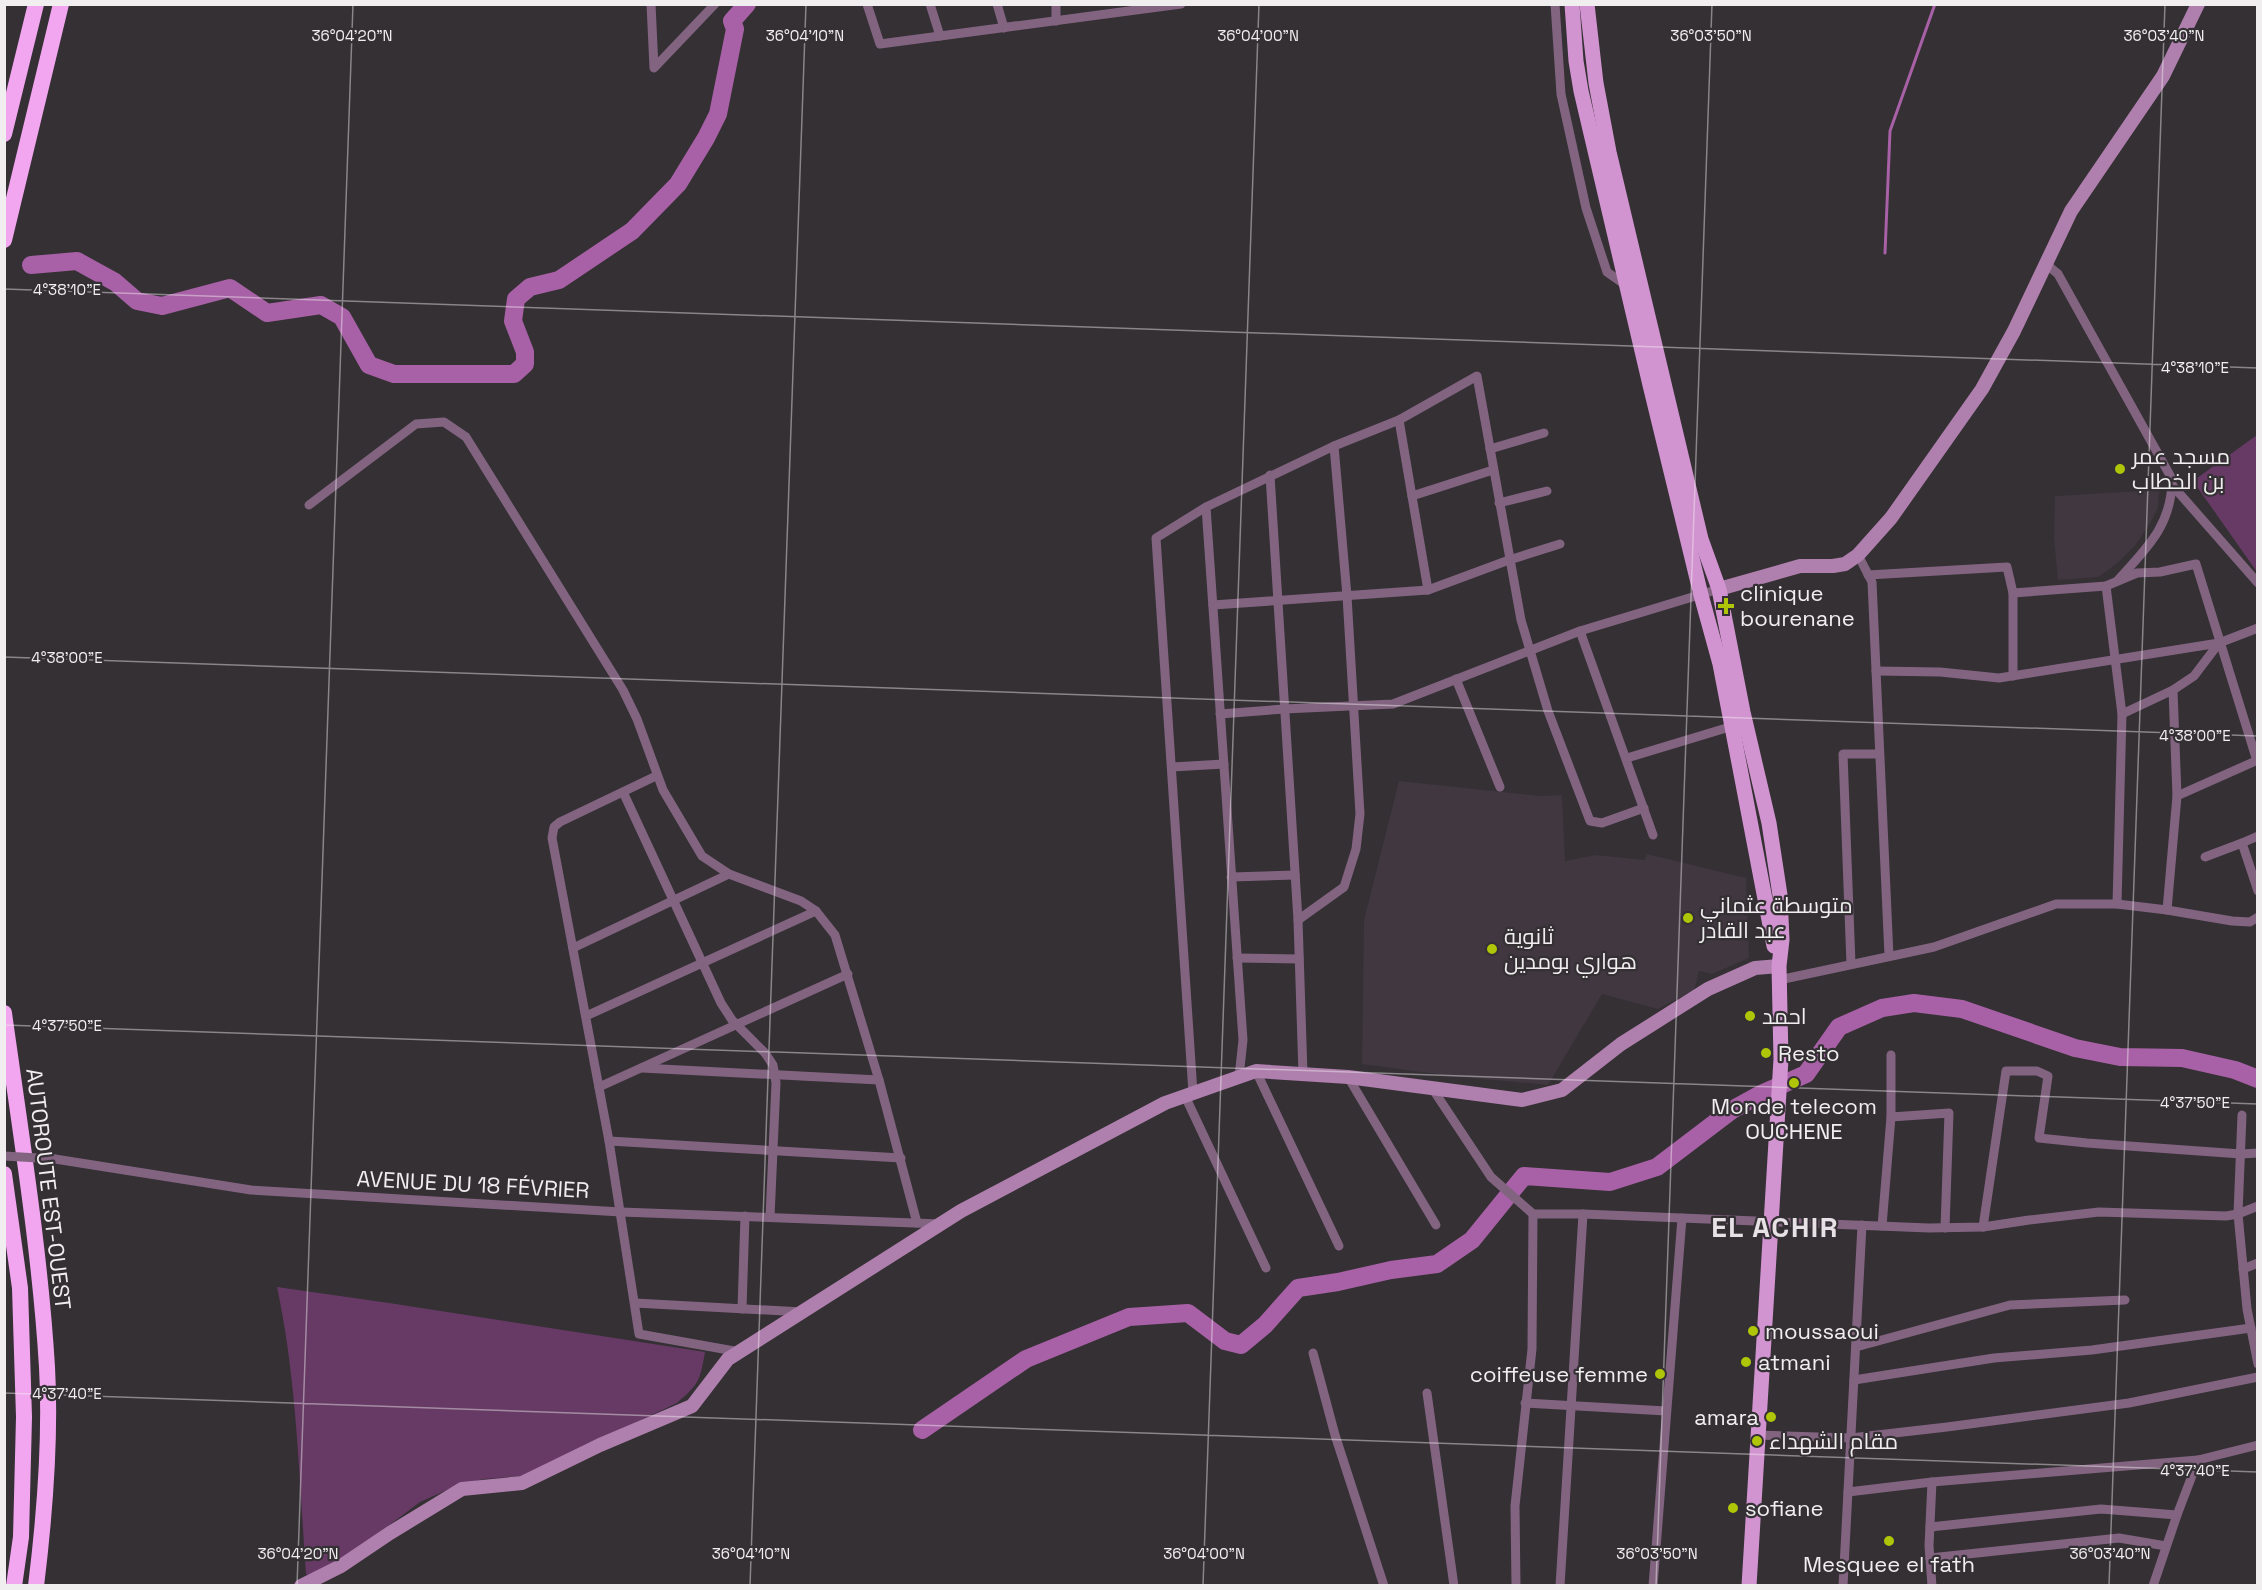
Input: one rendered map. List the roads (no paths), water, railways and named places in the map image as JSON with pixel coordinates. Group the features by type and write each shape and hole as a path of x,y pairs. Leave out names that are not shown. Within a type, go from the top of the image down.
{"highway":[{"path":"4,134 36,4"},
{"path":"4,240 61,4"},
{"name":"AUTOROUTE EST-OUEST","path":"4,1013 40,1291 47,1368 48,1449 44,1521 36,1586"},
{"name":"AUTOROUTE EST-OUEST","path":"4,1174 20,1288 24,1417 21,1537 14,1586"}],"main road":[{"path":"1572,4 1576,61 1581,91 1701,595 1720,664 1779,973"},
{"path":"1587,4 1596,82 1609,152 1701,538 1719,589 1768,823 1780,895 1781,1059 1749,1586"}],"street":[{"path":"651,4 654,68 715,4"},
{"path":"867,4 880,44 1181,4"},
{"path":"930,4 940,36"},
{"path":"997,4 1004,28"},
{"path":"1056,4 1056,21"},
{"path":"1092,4 1092,16"},
{"path":"1554,4 1561,94 1586,208 1607,272 1626,285"},
{"path":"1220,714 1393,704 1580,631 1800,566 1845,564 1858,555 1891,518 1982,389 2014,331 2071,211 2163,76 2198,4"},
{"path":"2045,263 2058,274 2172,479 2172,498 2163,524 2147,548 2116,581"},
{"path":"1266,1268 1189,1094 1172,766 1156,538 1206,507 1334,446 1399,420 1477,376 1521,620 1548,711 1590,821 1602,823 1644,808"},
{"path":"1399,420 1428,590"},
{"path":"309,505 416,424 444,422 466,437 623,690 637,719 656,776 670,804 702,856 729,874 801,901 816,911 835,935 879,1080 918,1223"},
{"path":"1490,449 1544,433"},
{"path":"1298,920 1344,887 1356,849 1360,814 1347,596 1334,446"},
{"path":"1412,496 1493,470"},
{"path":"1270,475 1298,920 1304,1074"},
{"path":"2172,485 2258,583"},
{"path":"1499,503 1547,491"},
{"path":"1206,507 1242,1040 1239,1077"},
{"path":"1213,605 1428,590 1560,544"},
{"path":"1858,555 1872,582 1889,956"},
{"path":"2013,594 2106,586 2137,573 2160,572 2196,564 2257,761 2177,796"},
{"path":"1868,575 2007,567 2013,594 2013,676"},
{"path":"2106,586 2122,714 2117,904"},
{"path":"1876,670 1940,672 2000,678 2219,643 2258,628"},
{"path":"1580,631 1653,835"},
{"path":"2122,714 2173,690 2194,676 2219,643"},
{"path":"1456,679 1500,787"},
{"path":"2167,910 2177,796 2173,690"},
{"path":"1627,758 1733,726"},
{"path":"1851,964 1843,754 1880,753"},
{"path":"1172,766 1224,764"},
{"path":"656,776 560,822 552,831 552,838 609,1141 639,1334 740,1352"},
{"path":"622,792 726,1012 765,1053 773,1065 776,1076 770,1217"},
{"path":"2205,857 2258,836"},
{"path":"2242,843 2258,891"},
{"path":"573,948 729,874"},
{"path":"1232,877 1295,875"},
{"path":"301,1586 341,1566 462,1489 522,1483 600,1445 692,1406 728,1359 941,1224 1164,1103 1256,1071 1348,1077 1522,1100 1562,1090 1621,1044 1708,989 1755,968 1779,973 1851,964 1934,947 2056,904 2117,904 2232,921 2250,922 2258,917"},
{"path":"586,1016 816,911"},
{"path":"1237,958 1299,959"},
{"path":"599,1087 848,974"},
{"path":"1882,1226 1891,1117 1891,1055"},
{"path":"640,1068 879,1080"},
{"path":"1256,1071 1339,1246"},
{"path":"1983,1227 2006,1071 2037,1071 2048,1076 2039,1138 2241,1154 2258,1153"},
{"path":"1348,1077 1436,1225"},
{"path":"1432,1088 1491,1177 1533,1214 1772,1220 1945,1228 1983,1227 2099,1212 2226,1216 2258,1206"},
{"path":"1891,1117 1949,1113 1945,1228"},
{"path":"2242,1115 2238,1214 2243,1269 2258,1364"},
{"path":"609,1141 901,1158"},
{"name":"AVENUE DU 18 FÉVRIER","path":"4,1156 55,1159 251,1190 621,1212 941,1224"},
{"path":"1516,1586 1515,1506 1532,1349 1533,1214"},
{"path":"1560,1586 1583,1214"},
{"path":"742,1309 745,1216"},
{"path":"1653,1586 1682,1218"},
{"path":"1843,1586 1862,1225"},
{"path":"2243,1269 2258,1263"},
{"path":"1856,1347 2010,1305 2125,1300"},
{"path":"635,1303 803,1312"},
{"path":"1854,1380 1994,1358 2092,1350 2252,1321"},
{"path":"1313,1353 1335,1435 1384,1586"},
{"path":"1758,1435 1851,1438 2129,1403 2258,1377"},
{"path":"1427,1393 1454,1586"},
{"path":"1525,1403 1666,1411"},
{"path":"1848,1492 1932,1482 2198,1460 2258,1445"},
{"path":"2153,1586 2198,1460"},
{"path":"1932,1482 1930,1527 1932,1586"},
{"path":"1930,1527 2101,1509 2177,1515"},
{"path":"1930,1558 2120,1538 2166,1546"}],"waterway":[{"path":"31,265 77,261 115,282 137,301 162,306 230,288 267,313 321,305 342,317 369,365 394,374 514,374 525,364 525,352 513,321 516,299 530,287 559,280 632,231 678,184 718,114 735,29 732,21 747,4"},
{"path":"1885,253 1890,131 1935,4"},
{"path":"922,1430 1026,1359 1129,1317 1188,1313 1225,1341 1241,1345 1265,1325 1298,1288 1391,1270 1437,1264 1472,1240 1524,1176 1610,1182 1657,1167 1732,1110 1806,1074 1839,1027 1882,1008 1914,1003 1962,1009 2075,1048 2120,1057 2182,1058 2235,1070 2258,1079"}],"place":[{"name":"مسجد عمر بن الخطاب","path":"2120,469"},
{"name":"clinique bourenane","path":"1726,606"},
{"name":"متوسطة عثماني عبد القادر","path":"1688,918"},
{"name":"ثانوية هواري بومدين","path":"1492,949"},
{"name":"احمد","path":"1750,1016"},
{"name":"Resto","path":"1766,1053"},
{"name":"Monde telecom OUCHENE","path":"1794,1083"},
{"name":"moussaoui","path":"1753,1331"},
{"name":"atmani","path":"1746,1362"},
{"name":"coiffeuse femme","path":"1660,1374"},
{"name":"amara","path":"1771,1417"},
{"name":"مقام الشهداء","path":"1757,1441"},
{"name":"sofiane","path":"1733,1508"},
{"name":"Mesquee el fath","path":"1889,1541"}],"district":[{"name":"EL ACHIR","path":"1775,1227"}]}
